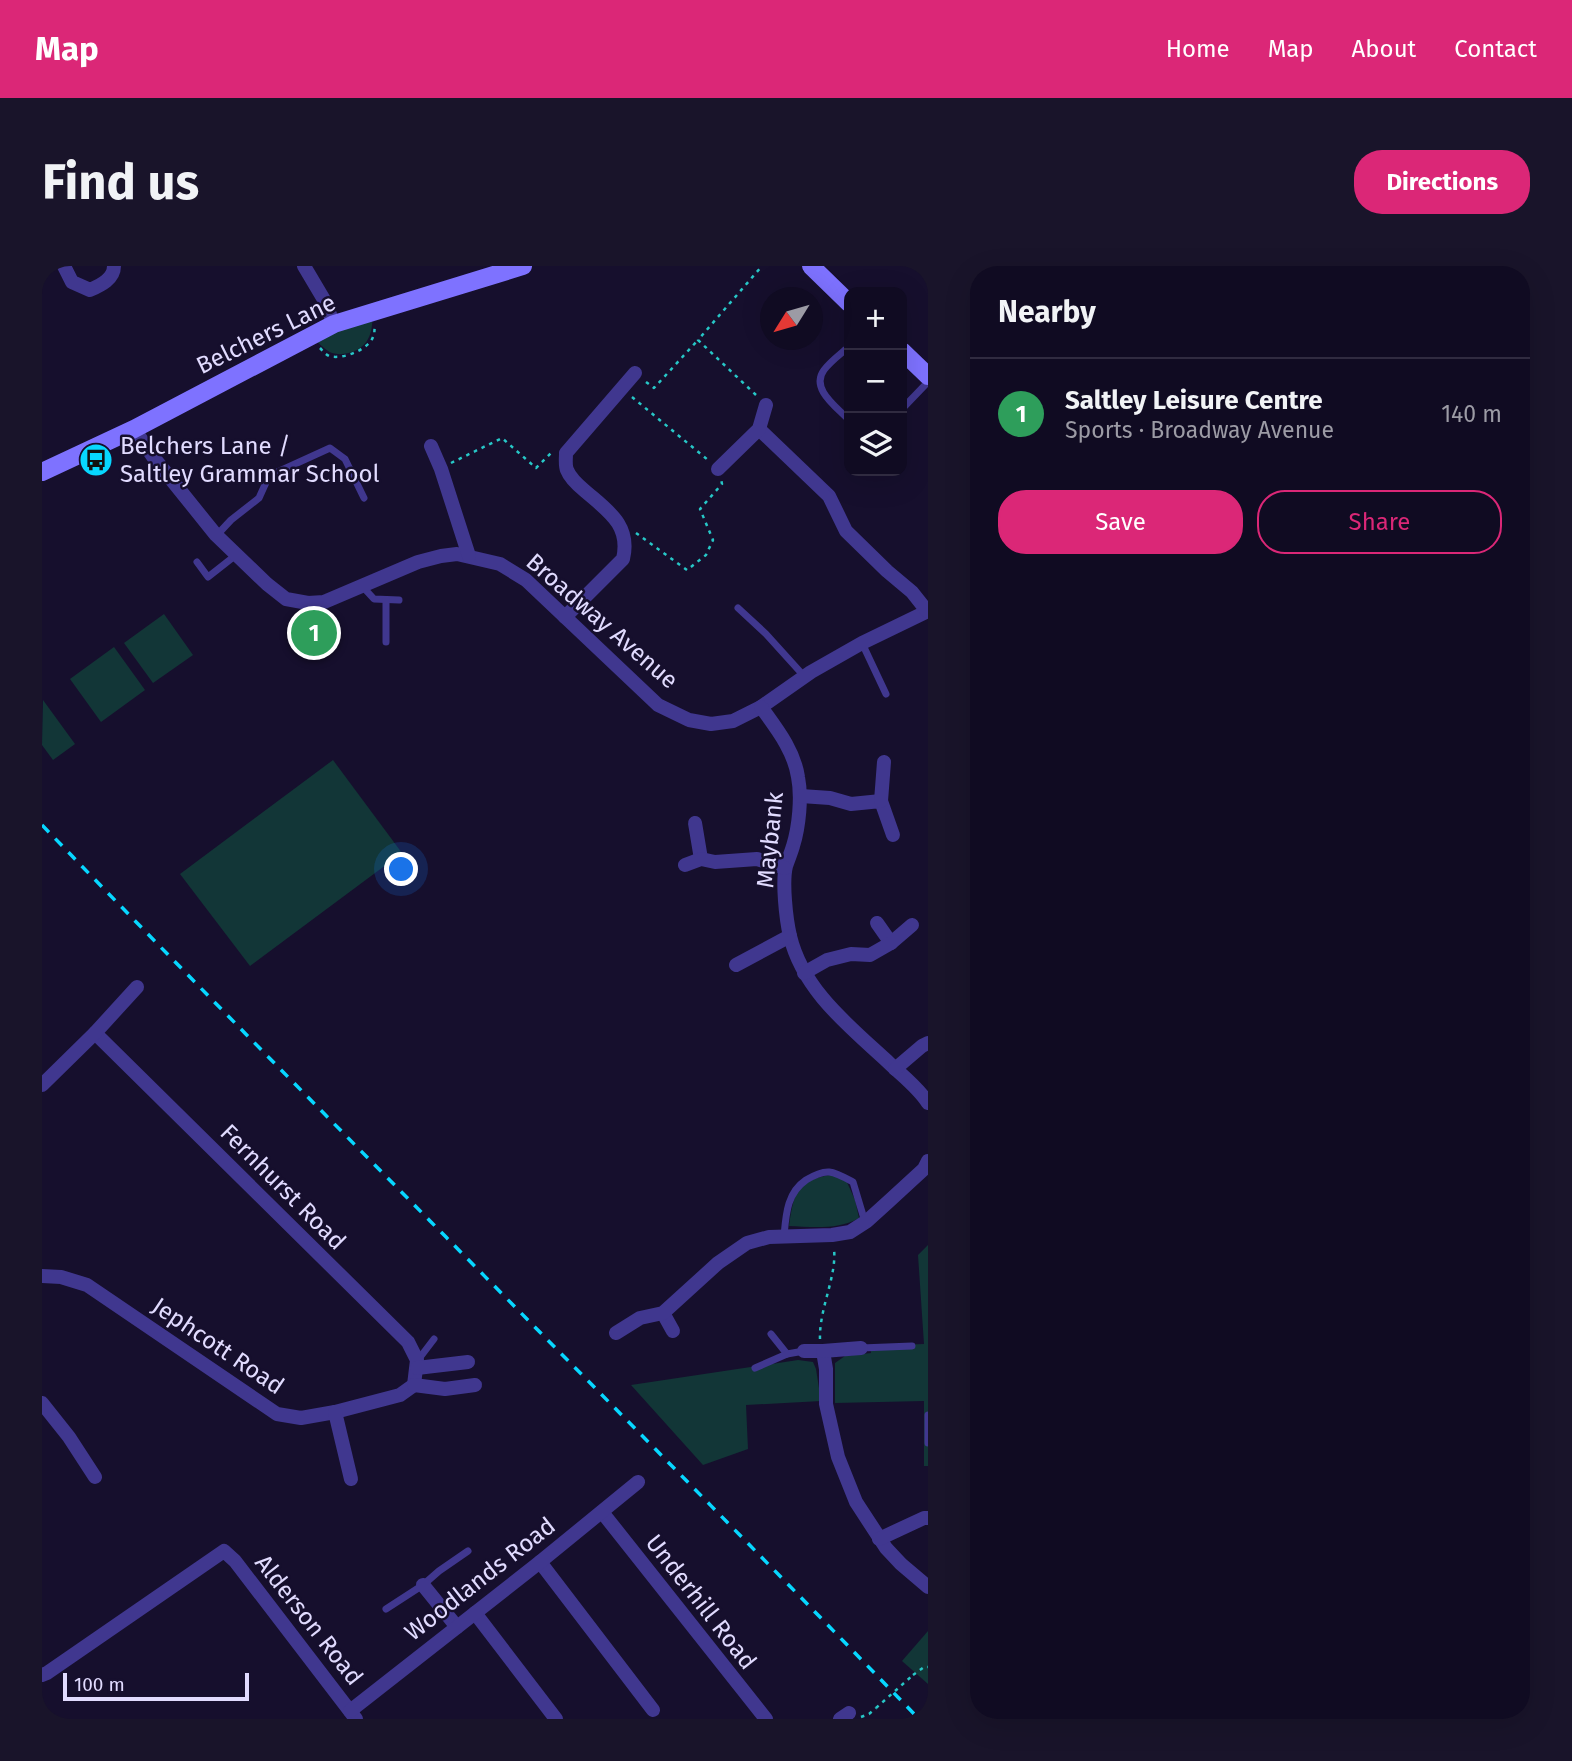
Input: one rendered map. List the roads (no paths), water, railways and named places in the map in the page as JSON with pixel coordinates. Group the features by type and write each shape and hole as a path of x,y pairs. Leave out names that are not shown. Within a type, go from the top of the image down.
{"street":[{"path":"64,266 72,282 90,290 104,284 114,272 114,266"},
{"path":"304,266 323,298 334,324"},
{"name":"Belchers Lane","path":"42,472 134,429 334,324 523,266"},
{"path":"811,266 844,298"},
{"path":"907,356 927,374"},
{"path":"565,617 623,559 625,549 624,534 614,517 577,484 567,470 566,453 635,373"},
{"path":"718,469 759,429 766,405"},
{"name":"Broadway Avenue","path":"134,429 216,535 286,599 308,603 324,602 418,562 457,554 500,564 526,580 658,705 689,720 710,724 733,721 761,707 804,677 862,643 928,611"},
{"path":"759,429 829,496 846,531 912,592 928,611"},
{"path":"431,446 441,468 469,556"},
{"name":"Maybank","path":"761,707 786,743 798,775 800,796 794,844 785,868 785,899 790,936 804,973 835,1013 928,1103"},
{"path":"884,762 881,802 892,835"},
{"path":"800,796 830,798 851,804 881,802"},
{"path":"695,823 701,859"},
{"path":"685,865 701,859 715,862 757,859 785,868"},
{"path":"877,923 891,943"},
{"path":"804,973 827,960 850,954 870,955 891,943 912,925"},
{"path":"736,965 790,936"},
{"path":"42,1085 137,987"},
{"name":"Fernhurst Road","path":"95,1033 408,1342 417,1364"},
{"path":"895,1069 928,1043"},
{"path":"617,1333 640,1318 663,1313 718,1263 758,1239 850,1232 865,1222 924,1169 928,1161"},
{"name":"Jephcott Road","path":"42,1276 61,1276 87,1285 277,1414 302,1418 335,1412 400,1395 414,1385"},
{"path":"663,1313 673,1331"},
{"path":"804,1351 861,1348"},
{"path":"822,1351 826,1369 826,1404 838,1457 856,1502 879,1539 901,1564 928,1587"},
{"path":"468,1362 417,1364 414,1385 445,1390 475,1385"},
{"path":"42,1403 69,1437 95,1477"},
{"path":"335,1412 351,1479"},
{"name":"Woodlands Road","path":"353,1715 457,1627 638,1482"},
{"name":"Underhill Road","path":"601,1512 765,1719"},
{"path":"879,1539 928,1518"},
{"name":"Alderson Road","path":"42,1675 224,1551 353,1715"},
{"path":"540,1562 653,1710"},
{"path":"423,1585 457,1627"},
{"path":"475,1613 556,1719"}],"lane":[{"path":"844,416 822,392 819,380 824,370 845,350"},
{"path":"907,402 927,374"},
{"path":"216,535 259,498 268,478 273,474 330,448 345,459 364,498"},
{"path":"197,562 208,577 236,555"},
{"path":"362,586 374,599 399,600"},
{"path":"386,600 386,642"},
{"path":"738,608 766,634 804,677"},
{"path":"862,643 886,694"},
{"path":"784,1236 792,1194 798,1186 819,1172 838,1173 853,1182 865,1222"},
{"path":"771,1334 788,1354"},
{"path":"417,1364 435,1339"},
{"path":"861,1348 912,1346"},
{"path":"755,1368 788,1354 804,1351"},
{"path":"928,1415 928,1443"},
{"path":"386,1609 468,1551"}],"railway":[{"path":"42,825 919,1719"}],"place":[{"name":"Belchers Lane / Saltley Grammar School","path":"96,460"},
{"name":"Saltley Leisure Centre","path":"314,633"}]}
